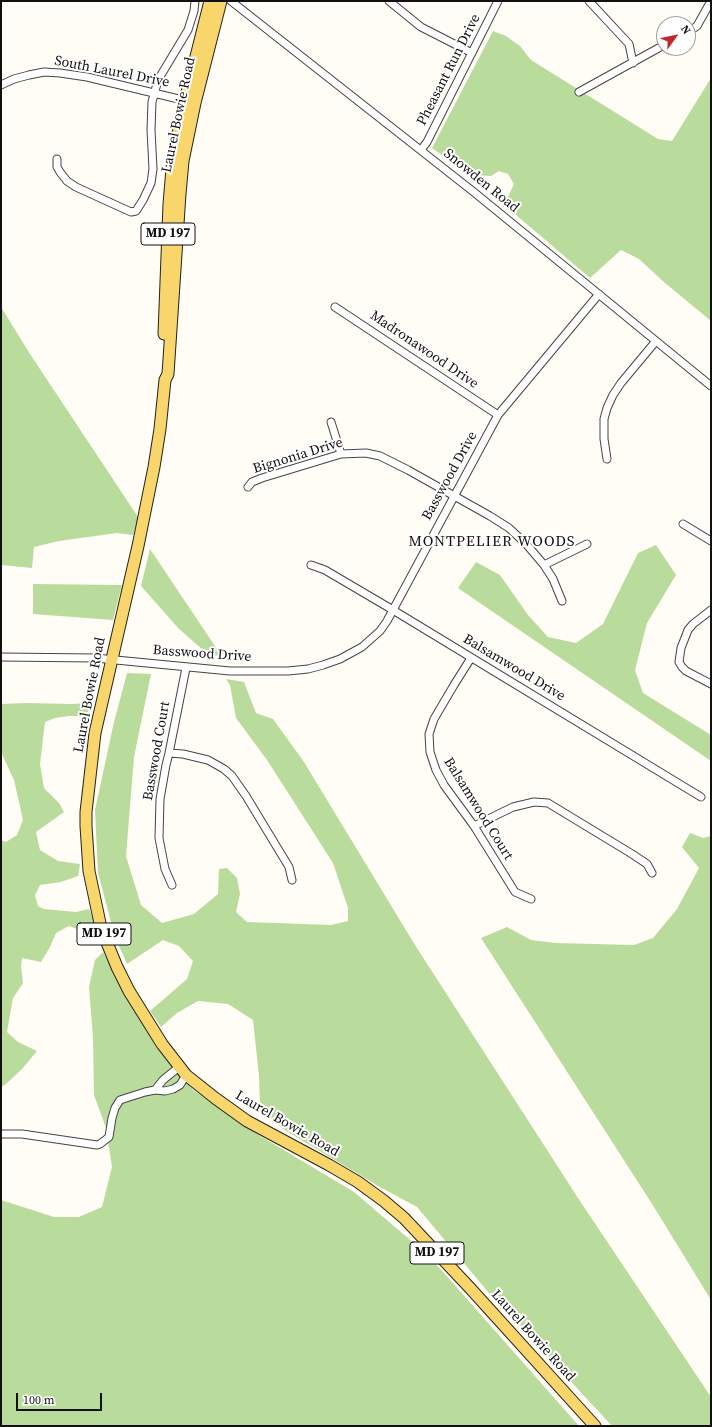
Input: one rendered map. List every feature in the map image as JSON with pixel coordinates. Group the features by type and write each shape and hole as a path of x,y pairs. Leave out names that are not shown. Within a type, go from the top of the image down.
{"main road":[{"name":"Laurel Bowie Road","path":"210,1 190,101 182,174 168,374 165,380 160,429 153,474 138,546 95,733 88,791 86,812 89,871 101,928 117,967 129,991 162,1044 183,1071 214,1098 247,1121 358,1182 404,1218 470,1288 595,1426"},
{"name":"Laurel Bowie Road","path":"190,101 221,1"}],"street":[{"path":"57,159 57,167 60,172 76,187 131,212 136,211 151,183 153,169 152,102 154,93 158,80 188,30 194,11 195,1"},
{"name":"Snowden Road","path":"231,1 421,150 711,386"},
{"path":"389,1 421,27 472,53"},
{"name":"Pheasant Run Drive","path":"421,150 427,142 498,1"},
{"path":"589,1 629,44 633,62"},
{"path":"696,27 711,1"},
{"path":"579,92 656,49"},
{"name":"South Laurel Drive","path":"1,85 29,75 51,72 87,77 190,101"},
{"name":"Basswood Drive","path":"1,657 58,657 111,660 230,671 288,671 308,669 323,665 350,654 373,638 380,631 393,610 498,415 599,294"},
{"name":"Madronawood Drive","path":"334,306 498,415"},
{"path":"607,459 604,439 604,419 607,408 621,383 656,341"},
{"path":"331,422 341,454"},
{"name":"Bignonia Drive","path":"248,487 252,482 262,478 341,454 366,453 380,456 408,470 509,528 527,545 544,565 553,579 562,601"},
{"path":"683,524 711,541"},
{"path":"544,565 587,544"},
{"name":"Balsamwood Drive","path":"310,565 325,570 393,610 701,797"},
{"path":"711,610 693,624 688,630 681,648 679,662 686,671 711,684"},
{"name":"Balsamwood Court","path":"471,658 434,720 429,744 432,758 436,770 444,785 474,826 515,892 531,899"},
{"name":"Basswood Court","path":"172,885 165,869 159,838 160,799 186,668"},
{"path":"169,753 183,754 208,760 224,769 232,776 246,796 289,867 292,880"},
{"path":"474,826 513,807 534,802 548,803 647,864 652,873"},
{"path":"155,1090 163,1080 183,1071"},
{"path":"1,1134 22,1134 100,1144 109,1137 113,1113 120,1100 145,1092 173,1089 180,1085 183,1071"}],"green space":[{"path":"493,31 506,36 520,46 531,60 658,139 672,141 711,78 711,321 665,283 639,259 621,250 590,278 502,203 508,197 514,184 508,174 499,171 491,176 469,175 432,148"},
{"path":"1,307 30,354 138,517 133,535 117,533 59,541 34,547 32,568 1,565"},
{"path":"656,545 676,575 647,623 635,670 643,693 711,735 711,761 458,588 476,562 500,575 528,615 548,637 576,643 603,624 638,553"},
{"path":"150,549 221,655 210,656 179,629 141,586"},
{"path":"33,584 122,585 113,620 33,614"},
{"path":"127,673 151,674 134,757 126,856 141,905 162,923 194,914 218,894 219,869 227,868 237,878 240,894 236,912 247,922 331,925 348,921 348,908 333,863 267,760 236,718 230,685 226,679 244,682 256,713 273,719 304,762 415,945 578,1198 711,1397 711,1426 612,1426 489,1293 417,1207 380,1187 283,1129 260,1107 259,1076 253,1020 228,1004 198,1001 177,1013 161,1027 150,1011 187,979 193,961 179,946 163,940 127,964 115,937 98,873 95,810 114,722"},
{"path":"93,703 86,716 55,718 45,722 40,764 44,788 59,803 64,812 36,832 40,850 58,861 80,864 78,876 61,882 40,885 35,895 38,906 44,909 76,912 89,909 95,923 96,939 83,931 69,926 56,933 41,962 22,958 21,966 23,983 13,998 7,1032 18,1042 37,1051 22,1069 1,1087 1,840 6,842 17,835 23,820 14,780 1,752 1,704"},
{"path":"690,833 703,838 711,836 711,1300 654,1207 481,938 507,927 531,940 556,943 634,945 653,938 677,909 699,868 682,847"},
{"path":"103,952 156,1047 193,1090 257,1134 354,1192 429,1256 579,1426 1,1426 1,1200 54,1217 79,1217 102,1207 112,1167 106,1128 94,1095 93,1038 89,987 95,960"}],"district":[{"name":"MONTPELIER WOODS","path":"492,542"}]}
